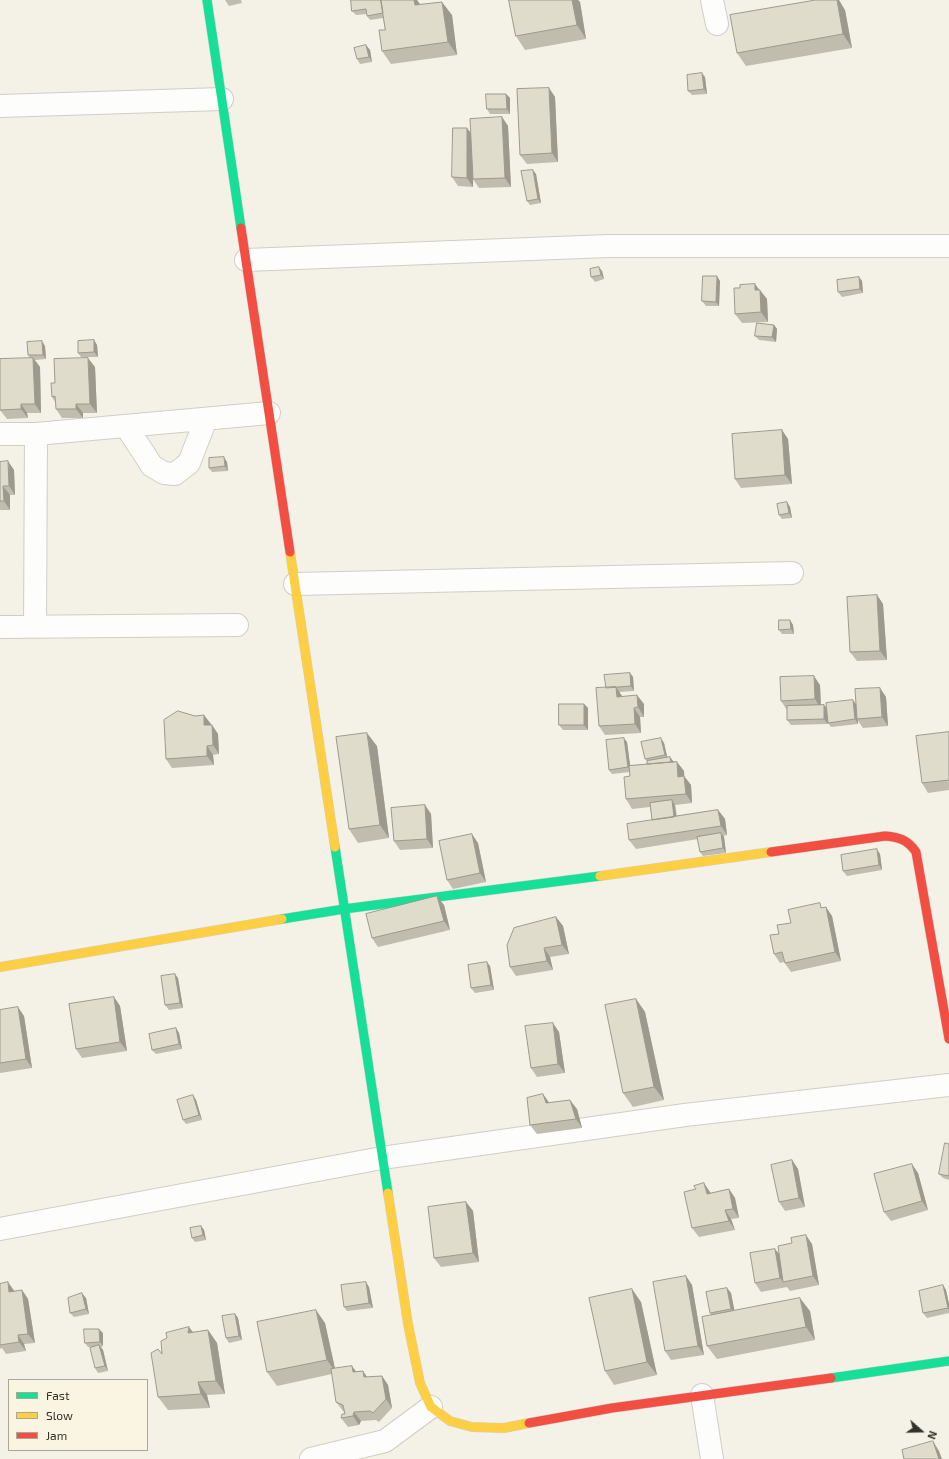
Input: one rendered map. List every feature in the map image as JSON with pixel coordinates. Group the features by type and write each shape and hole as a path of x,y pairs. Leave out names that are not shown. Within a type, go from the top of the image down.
{"street":[{"path":"207,0 382,1158 410,1332 420,1383 431,1407 450,1421 472,1427 504,1428 612,1408 949,1361"},
{"path":"712,0 717,24"},
{"path":"0,106 222,99"},
{"path":"246,260 608,246 949,246"},
{"path":"0,434 36,434 270,412"},
{"path":"126,426 152,466 164,473 175,474 189,463 206,418"},
{"path":"35,627 36,434"},
{"path":"295,584 792,573"},
{"path":"0,627 237,625"},
{"path":"0,967 344,909 628,872 885,836 899,837 909,842 916,852 949,1039"},
{"path":"0,1229 382,1158 685,1115 949,1085"},
{"path":"702,1395 712,1459"},
{"path":"311,1459 385,1441 431,1407"}],"building":[{"path":"351,0 381,0 383,13 367,16 366,9 352,11"},
{"path":"381,0 414,0 415,5 442,2 448,42 382,51 379,30 385,30"},
{"path":"509,0 572,0 577,25 516,36"},
{"path":"816,0 837,0 843,34 737,53 730,15"},
{"path":"366,45 369,57 357,59 354,48"},
{"path":"702,73 704,89 688,91 687,75"},
{"path":"549,88 552,153 520,155 517,89"},
{"path":"486,94 506,94 507,109 487,109"},
{"path":"502,117 505,178 473,179 470,119"},
{"path":"453,128 467,128 467,178 452,177"},
{"path":"533,170 538,199 527,201 521,171"},
{"path":"599,267 601,275 591,277 590,269"},
{"path":"703,276 717,276 716,302 702,301"},
{"path":"859,277 860,289 838,292 837,280"},
{"path":"755,284 755,290 760,290 761,312 735,314 734,288 740,288 740,285"},
{"path":"757,323 774,325 772,337 755,336"},
{"path":"94,340 94,352 78,353 78,341"},
{"path":"42,341 43,355 28,355 27,342"},
{"path":"33,358 35,404 21,404 21,409 0,410 0,359"},
{"path":"88,358 90,404 76,404 76,409 56,409 55,396 52,397 51,383 55,383 54,359"},
{"path":"782,430 785,475 735,479 732,434"},
{"path":"224,457 225,466 209,468 209,458"},
{"path":"8,461 9,486 3,486 4,501 0,501 0,462"},
{"path":"787,502 789,513 779,515 777,504"},
{"path":"877,595 880,651 850,652 847,597"},
{"path":"779,620 790,620 791,629 779,630"},
{"path":"630,673 631,686 606,688 604,675"},
{"path":"814,676 815,699 781,701 780,677"},
{"path":"616,687 617,697 637,695 638,707 634,708 635,724 599,726 596,688"},
{"path":"880,688 882,717 857,719 855,689"},
{"path":"853,700 855,719 828,723 826,703"},
{"path":"559,704 584,704 584,725 559,725"},
{"path":"824,705 824,719 787,720 787,706"},
{"path":"178,711 195,716 204,715 204,725 212,725 213,745 207,746 207,756 166,759 164,720"},
{"path":"949,732 949,780 922,783 916,736"},
{"path":"367,733 380,825 349,829 336,737"},
{"path":"624,738 628,767 609,770 606,740"},
{"path":"661,738 665,755 645,759 641,742"},
{"path":"670,757 671,762 647,764 647,761"},
{"path":"677,762 678,777 684,776 686,794 626,799 624,777 630,776 629,766"},
{"path":"672,800 674,817 652,820 650,803"},
{"path":"425,805 427,839 394,841 391,808"},
{"path":"718,810 721,826 629,840 627,824"},
{"path":"721,833 723,848 700,852 697,837"},
{"path":"472,834 480,873 447,880 439,841"},
{"path":"877,849 879,865 843,871 841,855"},
{"path":"437,896 444,921 372,938 366,914"},
{"path":"820,903 821,908 826,907 835,952 785,963 782,952 774,954 770,935 779,934 777,925 791,923 788,910"},
{"path":"556,917 562,945 544,948 547,961 510,967 507,945 514,928"},
{"path":"487,962 491,985 471,988 468,965"},
{"path":"175,974 180,1003 165,1005 161,976"},
{"path":"114,997 120,1042 76,1049 69,1004"},
{"path":"636,999 654,1087 623,1093 605,1005"},
{"path":"18,1007 26,1059 0,1063 0,1010"},
{"path":"553,1023 558,1064 531,1068 525,1026"},
{"path":"176,1028 179,1044 152,1050 149,1034"},
{"path":"543,1094 546,1103 570,1100 576,1119 530,1125 527,1098"},
{"path":"193,1095 199,1115 183,1120 177,1100"},
{"path":"945,1143 949,1144 949,1176 939,1174"},
{"path":"792,1160 799,1198 779,1202 771,1165"},
{"path":"912,1164 922,1201 884,1212 874,1174"},
{"path":"704,1183 707,1194 729,1189 733,1209 725,1210 729,1221 692,1228 684,1192 696,1189 694,1186"},
{"path":"466,1202 473,1253 434,1258 428,1207"},
{"path":"201,1226 203,1235 192,1238 190,1228"},
{"path":"806,1235 813,1276 783,1282 778,1246 792,1243 791,1238"},
{"path":"775,1249 780,1278 755,1283 750,1253"},
{"path":"686,1276 698,1346 665,1351 653,1282"},
{"path":"8,1282 9,1292 22,1290 28,1334 18,1335 19,1342 0,1345 0,1284"},
{"path":"366,1282 369,1303 344,1307 341,1285"},
{"path":"943,1285 948,1308 923,1313 919,1291"},
{"path":"727,1288 731,1309 710,1313 706,1292"},
{"path":"632,1289 647,1362 605,1371 589,1298"},
{"path":"82,1293 86,1309 70,1313 68,1298"},
{"path":"800,1298 806,1327 707,1346 702,1317"},
{"path":"316,1310 327,1360 267,1372 257,1322"},
{"path":"235,1314 239,1336 226,1338 222,1316"},
{"path":"189,1327 188,1333 208,1330 216,1381 198,1382 201,1394 158,1397 151,1353 158,1349 162,1354 161,1341 167,1338 166,1333"},
{"path":"84,1329 99,1329 100,1342 85,1343"},
{"path":"99,1345 105,1366 95,1368 90,1348"},
{"path":"352,1366 353,1372 363,1371 364,1377 382,1376 386,1399 373,1413 370,1411 354,1412 353,1416 341,1418 342,1414 345,1414 343,1405 336,1402 331,1369"},
{"path":"933,1441 939,1459 904,1459 902,1450"}],"traffic: fast":[{"path":"207,0 241,228"},
{"path":"335,847 388,1193"},
{"path":"282,919 344,909 600,876"},
{"path":"831,1378 949,1361"}],"traffic: slow":[{"path":"290,552 335,847"},
{"path":"600,876 771,852"},
{"path":"0,967 282,919"},
{"path":"388,1193 408,1324 420,1383 431,1407 450,1421 472,1427 504,1428 529,1423"}],"traffic: jam":[{"path":"241,228 290,552"},
{"path":"771,852 885,836 903,840 913,848 916,852 949,1039"},
{"path":"529,1423 612,1408 831,1378"}]}
